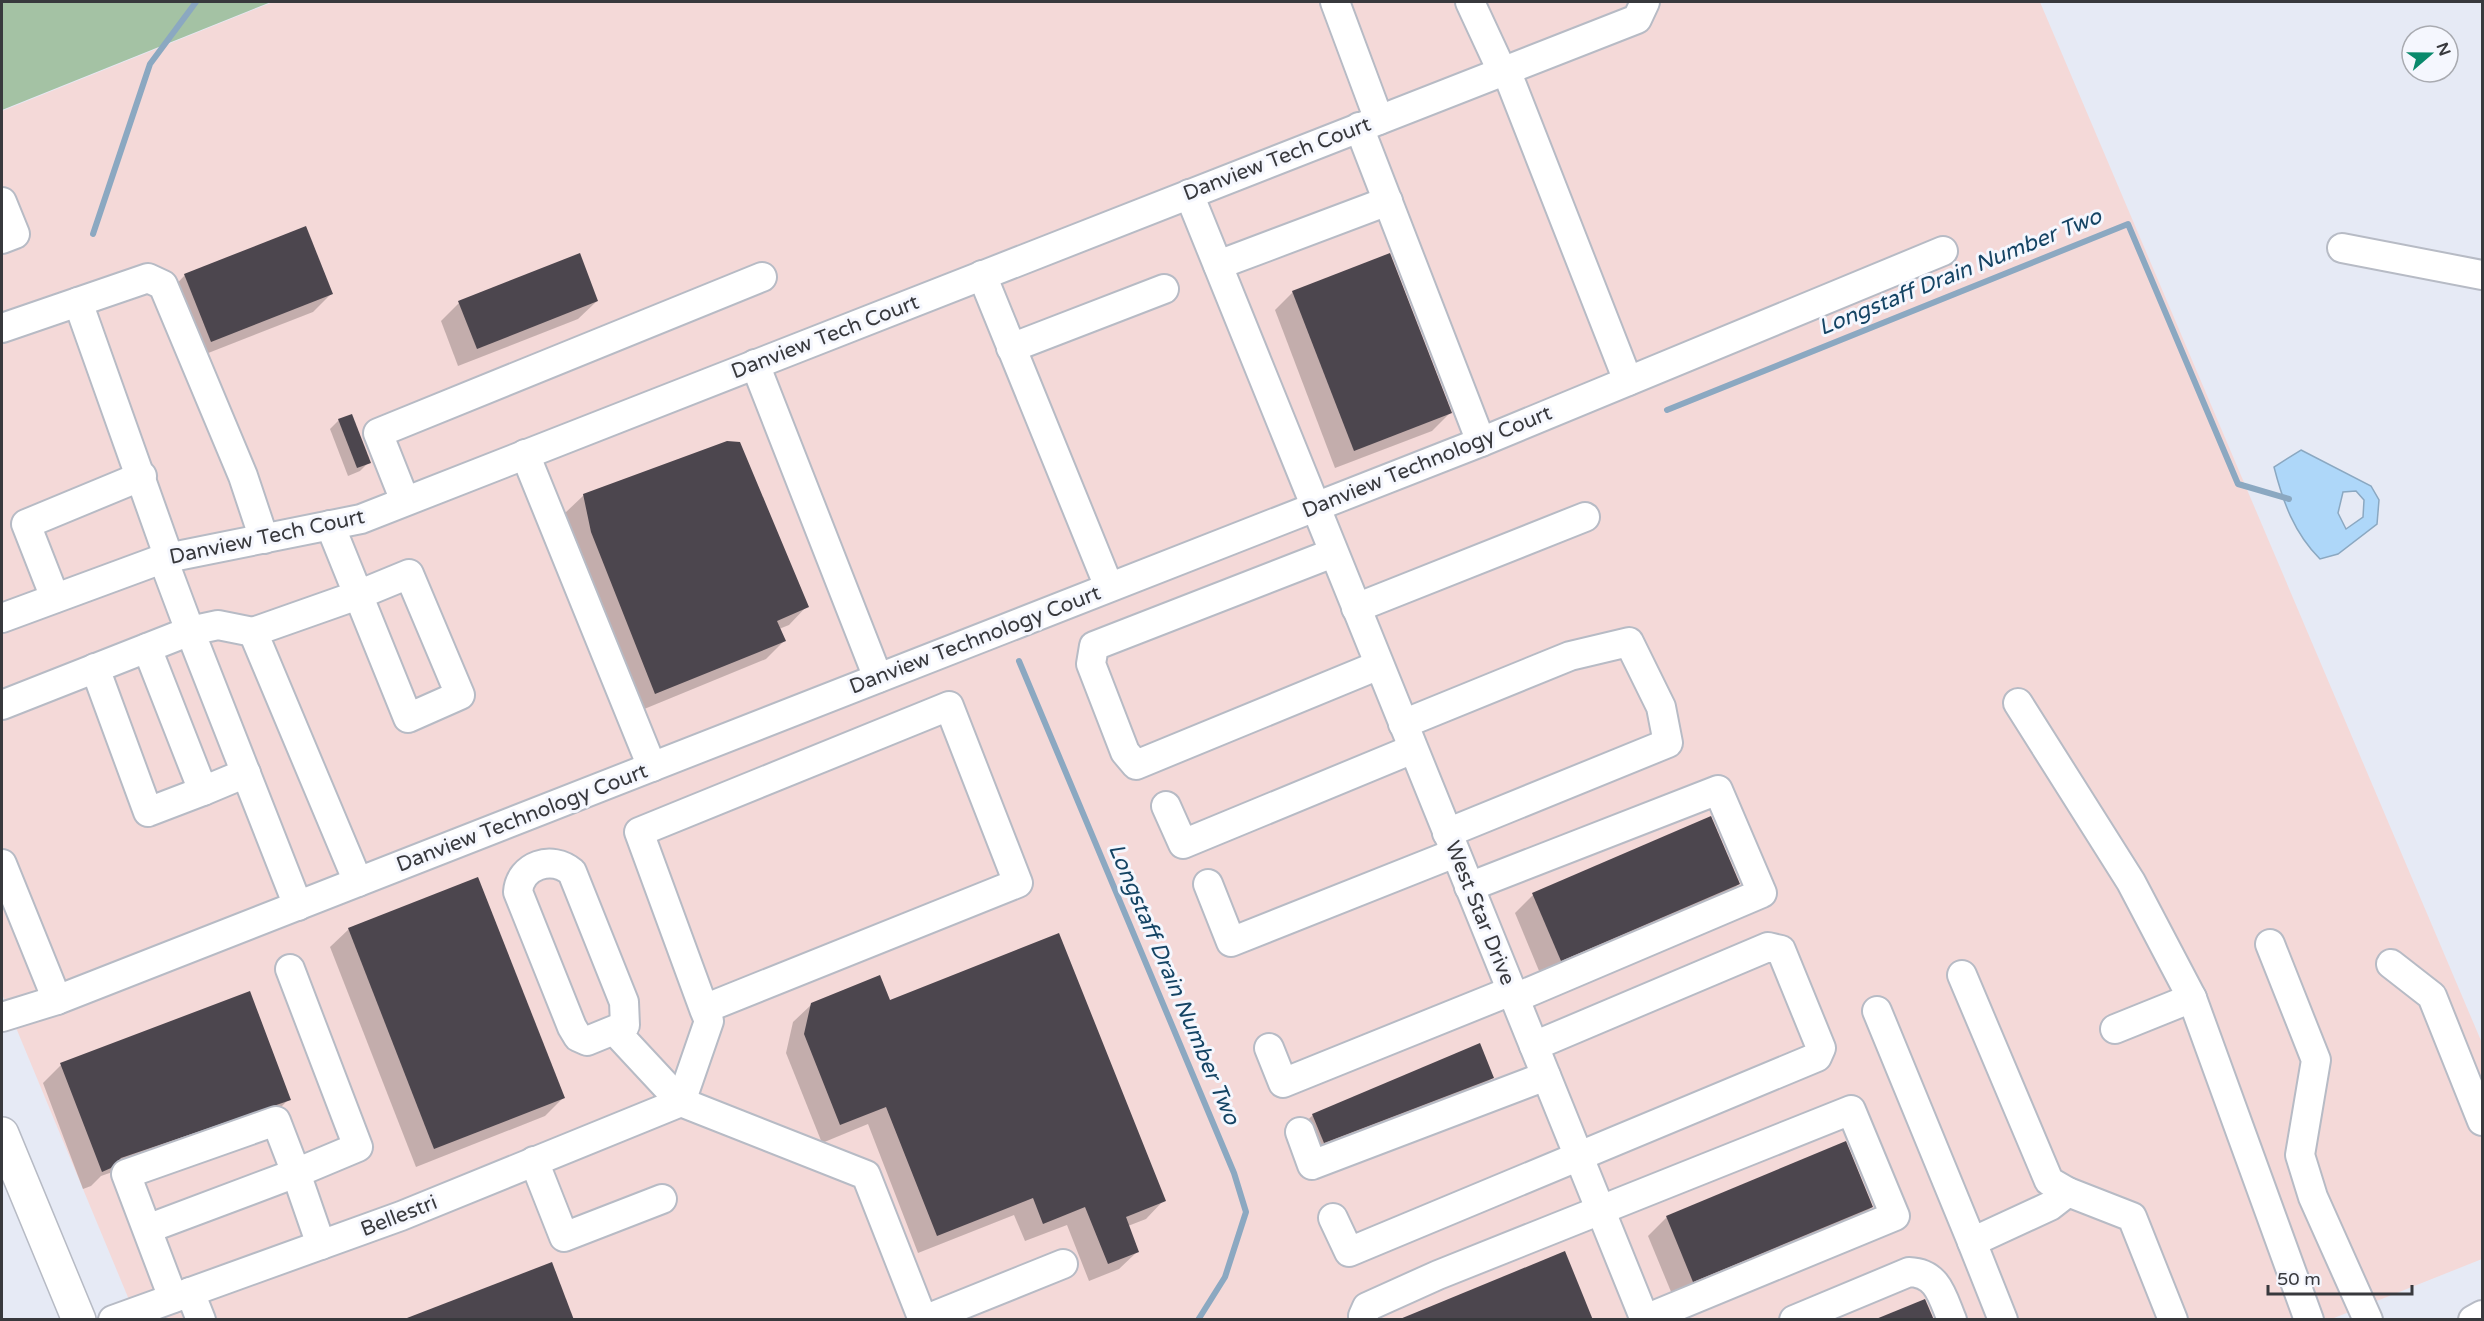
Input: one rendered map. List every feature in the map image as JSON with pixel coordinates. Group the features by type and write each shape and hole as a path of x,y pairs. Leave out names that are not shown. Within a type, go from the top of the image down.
{"main road":[{"path":"5,1154 79,1320"}],"street":[{"path":"1335,2 1388,201 1481,442"},
{"path":"1470,2 1504,71 1628,381"},
{"name":"Danview Tech Court","path":"2,618 166,558 361,519 1504,71 1641,10"},
{"name":"West Star Drive","path":"1190,194 1314,507 1645,1319"},
{"path":"1218,265 1388,201"},
{"path":"2,202 15,234 2,239"},
{"path":"2342,248 2482,275"},
{"name":"Danview Technology Court","path":"2,1017 57,1000 1481,442 1943,251"},
{"path":"982,275 1109,587"},
{"path":"405,501 378,433 762,277"},
{"path":"2,328 148,278 163,285 243,476 264,539"},
{"path":"1011,348 1164,289"},
{"path":"78,302 142,476 190,631 298,906"},
{"path":"755,364 878,678"},
{"path":"525,454 652,767"},
{"path":"55,598 26,524 142,476"},
{"path":"1356,608 1585,517"},
{"path":"2,705 190,631 218,625 253,632 358,595 409,574 460,695 408,718 358,595 330,525"},
{"path":"1333,553 1094,646 1091,664 1125,752 1136,765 1378,665"},
{"path":"253,632 358,882"},
{"path":"1166,806 1183,844 1570,656 1629,642 1661,707 1668,743 1231,942 1208,884"},
{"path":"147,648 203,791"},
{"path":"95,668 148,812 246,773"},
{"path":"2018,702 2131,882 2192,998 2309,1320"},
{"path":"681,1102 709,1021 704,1009 639,832 949,706 1018,883 704,1009"},
{"path":"1269,1048 1283,1083 1513,995 1762,893 1718,790 1469,887"},
{"path":"551,863 562,863 572,872 624,1002 625,1025 614,1030 587,1041 578,1037 572,1028 518,892 519,882 525,872 551,863"},
{"path":"2,864 57,1000"},
{"path":"2271,944 2316,1060 2300,1155 2313,1197 2367,1320"},
{"path":"1334,1218 1349,1251 1817,1057 1821,1048 1781,950 1768,947 1534,1046"},
{"path":"2391,964 2432,996 2482,1121"},
{"path":"147,1229 358,1148 290,969"},
{"path":"1962,975 2049,1181 2068,1192 2132,1217 2173,1320"},
{"path":"2115,1029 2192,998"},
{"path":"1877,1011 2003,1320"},
{"path":"614,1030 681,1102 866,1175 924,1320 1064,1264"},
{"path":"1300,1132 1312,1165 1546,1076"},
{"name":"Bellestri","path":"113,1320 321,1245 681,1102"},
{"path":"1364,1320 1363,1316 1367,1307 1408,1289 1653,1188 1851,1110 1895,1216 1645,1319"},
{"path":"201,1320 181,1295 147,1229 126,1174 276,1121 321,1245"},
{"path":"534,1161 564,1237 663,1199"},
{"path":"1972,1242 2050,1206 2068,1192"},
{"path":"1794,1320 1909,1272 1920,1272 1935,1281 1952,1320"},
{"path":"2473,1320 2482,1316"}],"shaded area":[{"path":"273,2 2040,2 2482,1043 2482,1259 2329,1320 137,1319 2,994 2,111"}],"green space":[{"path":"2,2 271,2 2,110"}],"water":[{"path":"2301,450 2371,486 2379,500 2377,524 2338,554 2320,559 2296,528 2281,492 2274,467","holes":["2356,491 2364,500 2363,517 2346,529 2338,513 2343,492"]}],"building":[{"path":"306,226 333,294 211,342 184,274"},
{"path":"580,253 598,301 477,349 458,301"},
{"path":"1390,253 1452,413 1354,451 1292,291"},
{"path":"352,414 371,463 357,468 338,419"},
{"path":"727,441 740,442 809,607 777,621 786,641 655,694 591,532 583,494"},
{"path":"1711,816 1740,884 1561,961 1532,893"},
{"path":"478,877 565,1098 434,1149 348,928"},
{"path":"1059,933 1166,1201 1126,1217 1139,1252 1108,1264 1085,1207 1043,1224 1033,1198 937,1236 886,1107 840,1125 804,1034 811,1003 880,975 890,1000"},
{"path":"250,991 291,1100 121,1158 111,1168 102,1172 60,1063"},
{"path":"1480,1043 1494,1078 1324,1143 1312,1114"},
{"path":"1846,1141 1873,1207 1693,1282 1666,1216"},
{"path":"1565,1251 1593,1320 1400,1320 1400,1319"},
{"path":"552,1262 574,1320 407,1320 407,1318"},
{"path":"1925,1299 1934,1320 1876,1320 1876,1319"}],"waterway":[{"path":"93,234 150,64 196,2"},
{"name":"Longstaff Drain Number Two","path":"1667,410 2128,224 2238,484 2289,499"},
{"name":"Longstaff Drain Number Two","path":"1019,661 1234,1173 1246,1212 1225,1277 1198,1320"}]}
